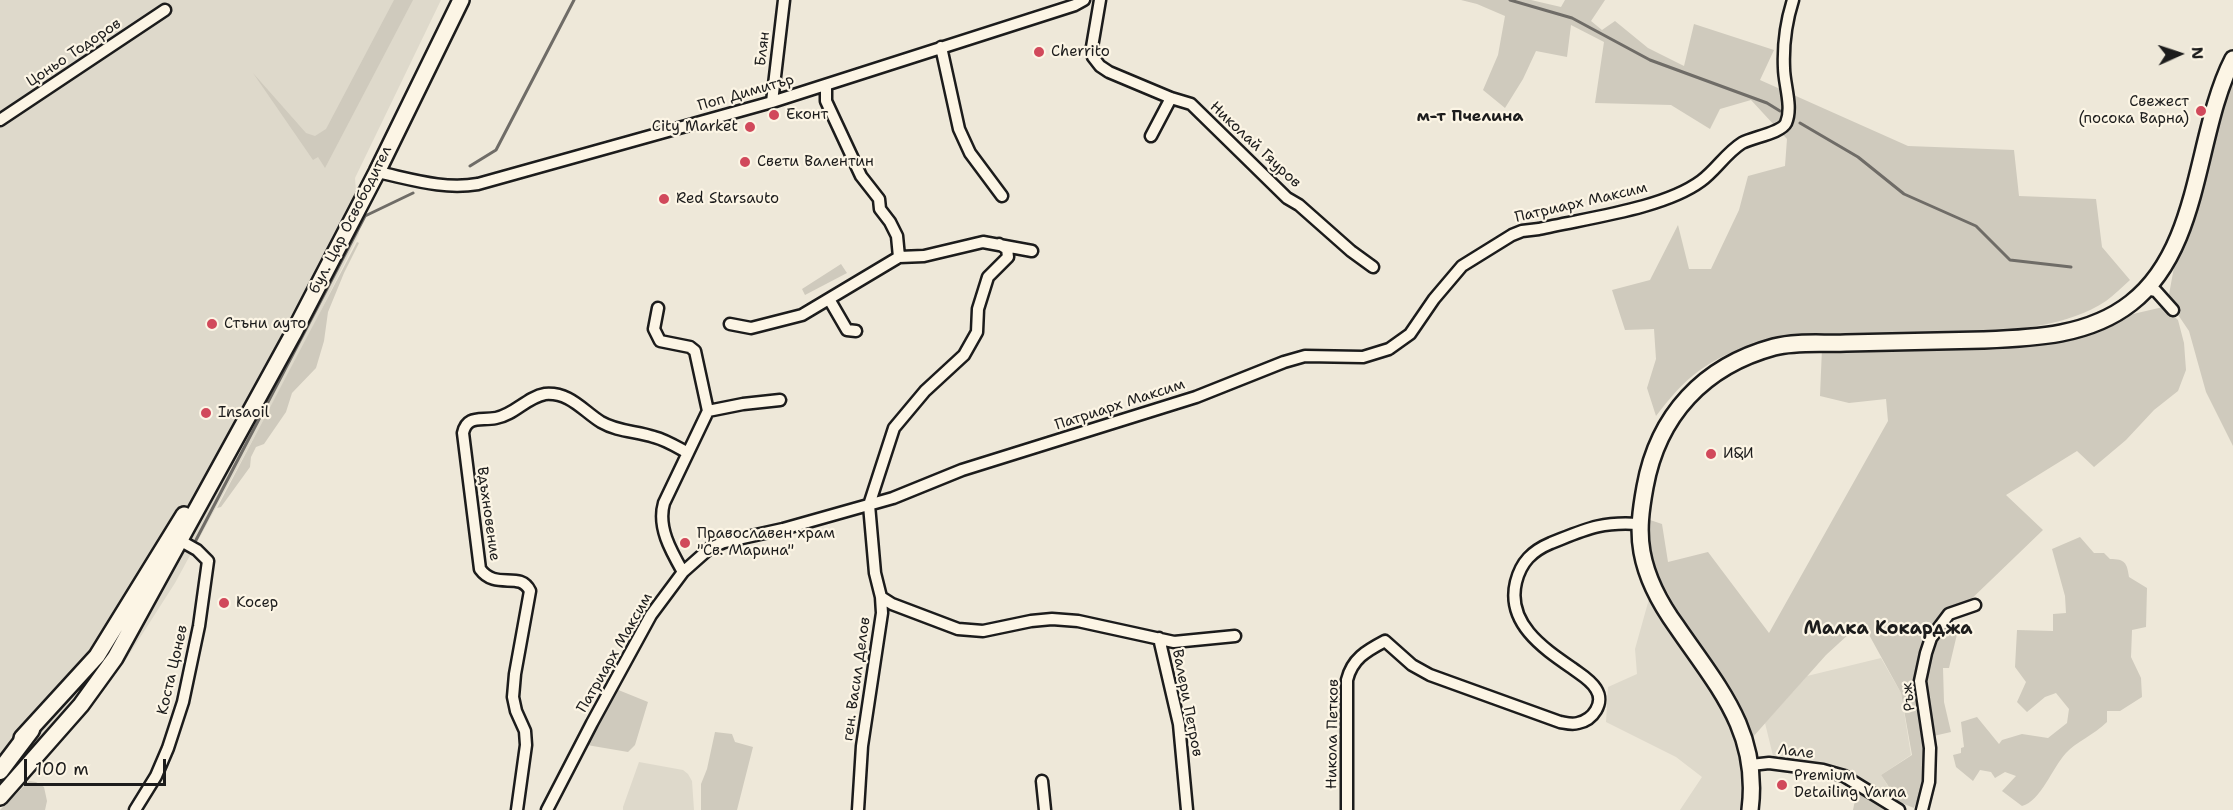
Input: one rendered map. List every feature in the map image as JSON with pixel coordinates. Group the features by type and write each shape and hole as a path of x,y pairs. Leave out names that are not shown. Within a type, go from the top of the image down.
{"main road":[{"name":"бул. Цар Освободител","path":"4,752 31,730 97,656 184,515 218,469 270,379 377,172 460,0"},
{"path":"1749,810 1752,791 1751,765 1744,737 1730,705 1654,590 1642,554 1639,524 1648,470 1660,436 1677,407 1701,384 1733,364 1778,346 2019,339 2068,333 2103,320 2131,303 2146,289 2161,269 2181,230 2216,103 2226,72 2233,59"},
{"name":"бул. Цар Освободител","path":"0,797 81,705 115,658 189,545 218,469"},
{"path":"0,771 31,730"}],"street":[{"name":"Блян","path":"772,102 784,0"},
{"name":"Поп Димитър","path":"377,172 441,186 460,188 478,184 772,102 1075,5 1084,0"},
{"name":"Николай Гяуров","path":"1100,0 1092,46 1094,57 1100,66 1171,98 1191,104 1280,191 1373,267"},
{"name":"Патриарх Максим","path":"547,810 651,615 683,572 711,548 724,542 783,529 914,491 962,470 1012,453 1030,450 1196,397 1284,362 1305,356 1363,357 1389,349 1410,334 1434,299 1462,266 1512,235 1617,212 1679,193 1701,181 1739,145 1780,130 1786,123 1784,57 1786,30 1793,0"},
{"name":"Цоньо Тодоров","path":"0,120 165,10"},
{"path":"941,47 959,129 970,153 1002,196"},
{"path":"826,85 826,101 861,176 879,199 880,209 891,222 899,240 899,257"},
{"path":"1151,136 1171,98"},
{"path":"730,324 751,328 802,315 899,257 924,256 983,242 1032,251"},
{"name":"ген. Васил Делов","path":"858,810 862,746 882,613 875,573 869,505 894,428 925,391 964,355 977,332 978,309 988,277 1008,256 1007,249 999,244"},
{"path":"2146,289 2156,291 2173,310"},
{"path":"829,299 847,330 856,331"},
{"path":"658,308 654,321 657,336 666,343 684,345 695,351 708,411 664,502 661,513 664,531 683,572"},
{"name":"Вдъхновение","path":"517,810 526,745 525,731 516,711 513,697 530,591 526,584 520,581 494,580 485,576 480,569 463,434 465,425 470,420 510,414 533,399 553,394 571,399 601,422 616,429 655,437 688,453"},
{"path":"708,411 780,400"},
{"name":"Никола Петков","path":"1347,810 1347,680 1350,667 1368,651 1385,641 1405,660 1430,675 1560,722 1575,724 1586,721 1595,713 1599,703 1597,690 1584,677 1540,646 1523,626 1514,594 1516,582 1520,567 1535,549 1591,526 1620,522 1639,524"},
{"name":"Коста Цонев","path":"135,810 156,777 168,748 183,702 199,626 208,561 189,545"},
{"path":"881,597 892,604 958,629 983,631 1053,618 1078,621 1174,642 1235,636"},
{"name":"Ръж","path":"1922,810 1929,782 1930,748 1920,681 1926,653 1931,638 1949,614 1975,604"},
{"name":"Валери Петров","path":"1159,638 1179,724 1187,810"},
{"name":"Лале","path":"1751,765 1769,763 1823,770 1844,776 1899,810"},
{"path":"1042,781 1045,810"}],"shaded area":[{"path":"0,0 441,0 355,178 359,234 302,349 175,583 125,661 47,757 0,781"},
{"path":"394,0 413,0 325,168 318,157 313,160 253,73 306,133 315,136 326,129"},
{"path":"1461,0 1531,0 1561,7 1565,0 1605,0 1591,21 1602,30 1615,21 1648,48 1684,66 1694,24 1774,50 1760,80 1908,146 2014,150 2019,196 2096,199 2102,247 2130,280 2106,301 2076,316 2025,328 1804,336 1760,343 1719,358 1700,370 1687,380 1656,416 1647,388 1656,359 1654,329 1625,330 1612,290 1650,280 1678,225 1689,269 1711,269 1739,210 1748,176 1785,166 1787,139 1751,100 1720,109 1710,129 1671,105 1595,103 1604,42 1571,25 1567,57 1536,51 1523,79 1505,108 1483,90 1498,55 1505,16"},
{"path":"2233,72 2233,446 2206,392 2189,331 2168,300 2176,256"},
{"path":"357,242 359,243 328,312 324,341 316,368 292,393 286,412 264,444 256,447 251,457 250,467 221,507 217,508"},
{"path":"841,264 847,273 805,295 802,289"},
{"path":"2163,307 2178,320 2184,343 2186,370 2178,391 2154,410 2126,440 2094,467 2077,451 2006,495 2043,530 1963,607 1946,610 1927,636 1915,682 1924,751 1923,786 1914,808 1899,802 1881,775 1912,755 1901,693 1862,622 1826,655 1752,738 1732,694 1686,627 1660,579 1649,547 1647,519 1662,524 1668,562 1708,552 1769,633 1888,421 1886,399 1849,403 1820,396 1822,348 2009,343"},
{"path":"2080,537 2094,553 2104,553 2110,559 2124,563 2129,577 2147,588 2146,627 2132,630 2131,657 2141,678 2142,697 2120,711 2107,711 2107,722 2066,753 2041,791 2029,803 2022,806 2002,791 2016,776 2005,772 1995,778 1991,772 1980,770 1973,781 1956,767 1953,755 1961,753 1961,748 1964,747 1961,722 1977,717 1999,744 2002,740 2022,734 2048,738 2067,723 2069,709 2056,693 2045,697 2027,712 2017,702 2026,682 2015,667 2017,630 2053,631 2053,614 2066,613 2065,596 2052,549"},
{"path":"1649,599 1730,717 1747,775 1745,810 1680,810 1702,777 1676,757 1606,722 1608,687 1637,674 1635,649"},
{"path":"1946,617 1954,623 1958,630 1949,668 1943,668 1944,702 1951,732 1929,737 1924,705 1926,653"},
{"path":"1881,658 1901,693 1911,755 1881,775 1898,802 1842,768 1774,760 1765,723 1807,676"},
{"path":"611,687 648,702 635,745 628,752 581,744"},
{"path":"715,732 732,734 735,742 753,747 737,810 701,810 701,784 707,769"},
{"path":"639,762 683,770 688,774 692,781 694,810 623,810"},
{"path":"29,781 44,787 47,801 45,810 0,810"},
{"path":"1857,790 1889,806 1892,810 1853,810"}],"waterway":[{"path":"470,166 496,150 574,0"},
{"path":"1510,0 1572,18 1650,60 1767,103 1780,111"},
{"path":"1800,123 1858,157 1904,194 1976,226 2010,260 2071,267"},
{"path":"196,540 365,216 413,193"},
{"path":"0,782 12,770"}],"place":[{"name":"Cherrito","path":"1039,52"},
{"name":"Свежест (посока Варна)","path":"2201,111"},
{"name":"Еконт","path":"774,115"},
{"name":"City Market","path":"750,127"},
{"name":"Свети Валентин","path":"745,162"},
{"name":"Red Starsauto","path":"664,199"},
{"name":"Стъни ауто","path":"212,324"},
{"name":"Insaоil","path":"206,413"},
{"name":"И&И","path":"1711,454"},
{"name":"Православен храм \"Св. Марина\"","path":"685,543"},
{"name":"Косер","path":"224,603"},
{"name":"Premium Detailing Varna","path":"1782,785"}],"district":[{"name":"м-т Пчелина","path":"1470,117"},
{"name":"Малка Кокарджа","path":"1888,629"}]}
